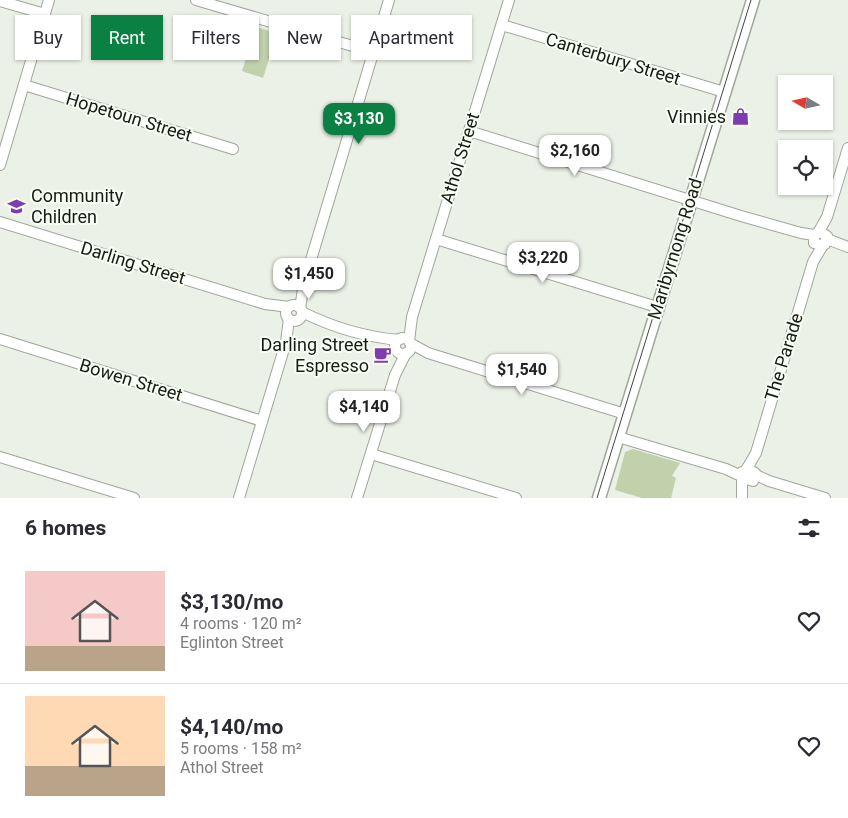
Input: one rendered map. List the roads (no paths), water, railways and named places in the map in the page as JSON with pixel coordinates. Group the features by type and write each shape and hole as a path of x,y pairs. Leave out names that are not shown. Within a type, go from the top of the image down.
{"main road":[{"name":"Maribyrnong Road","path":"599,498 753,0"}],"street":[{"path":"0,165 49,0"},
{"path":"196,0 351,46"},
{"path":"384,15 389,0"},
{"name":"Athol Street","path":"357,498 509,0"},
{"path":"0,1 45,14"},
{"name":"Canterbury Street","path":"502,25 724,92"},
{"path":"239,498 371,60"},
{"name":"Hopetoun Street","path":"24,85 233,149"},
{"path":"469,131 844,246"},
{"name":"The Parade","path":"742,498 848,148"},
{"name":"Darling Street","path":"0,222 625,414"},
{"path":"436,239 657,306"},
{"name":"Bowen Street","path":"0,339 262,421"},
{"path":"618,437 825,498"},
{"path":"371,454 516,498"},
{"path":"0,457 134,498"}],"tram line":[{"path":"597,498 751,0"}],"place":[{"name":"Vinnies","path":"740,117"},
{"name":"Community Children","path":"17,206"},
{"name":"Darling Street Espresso","path":"383,355"}]}
